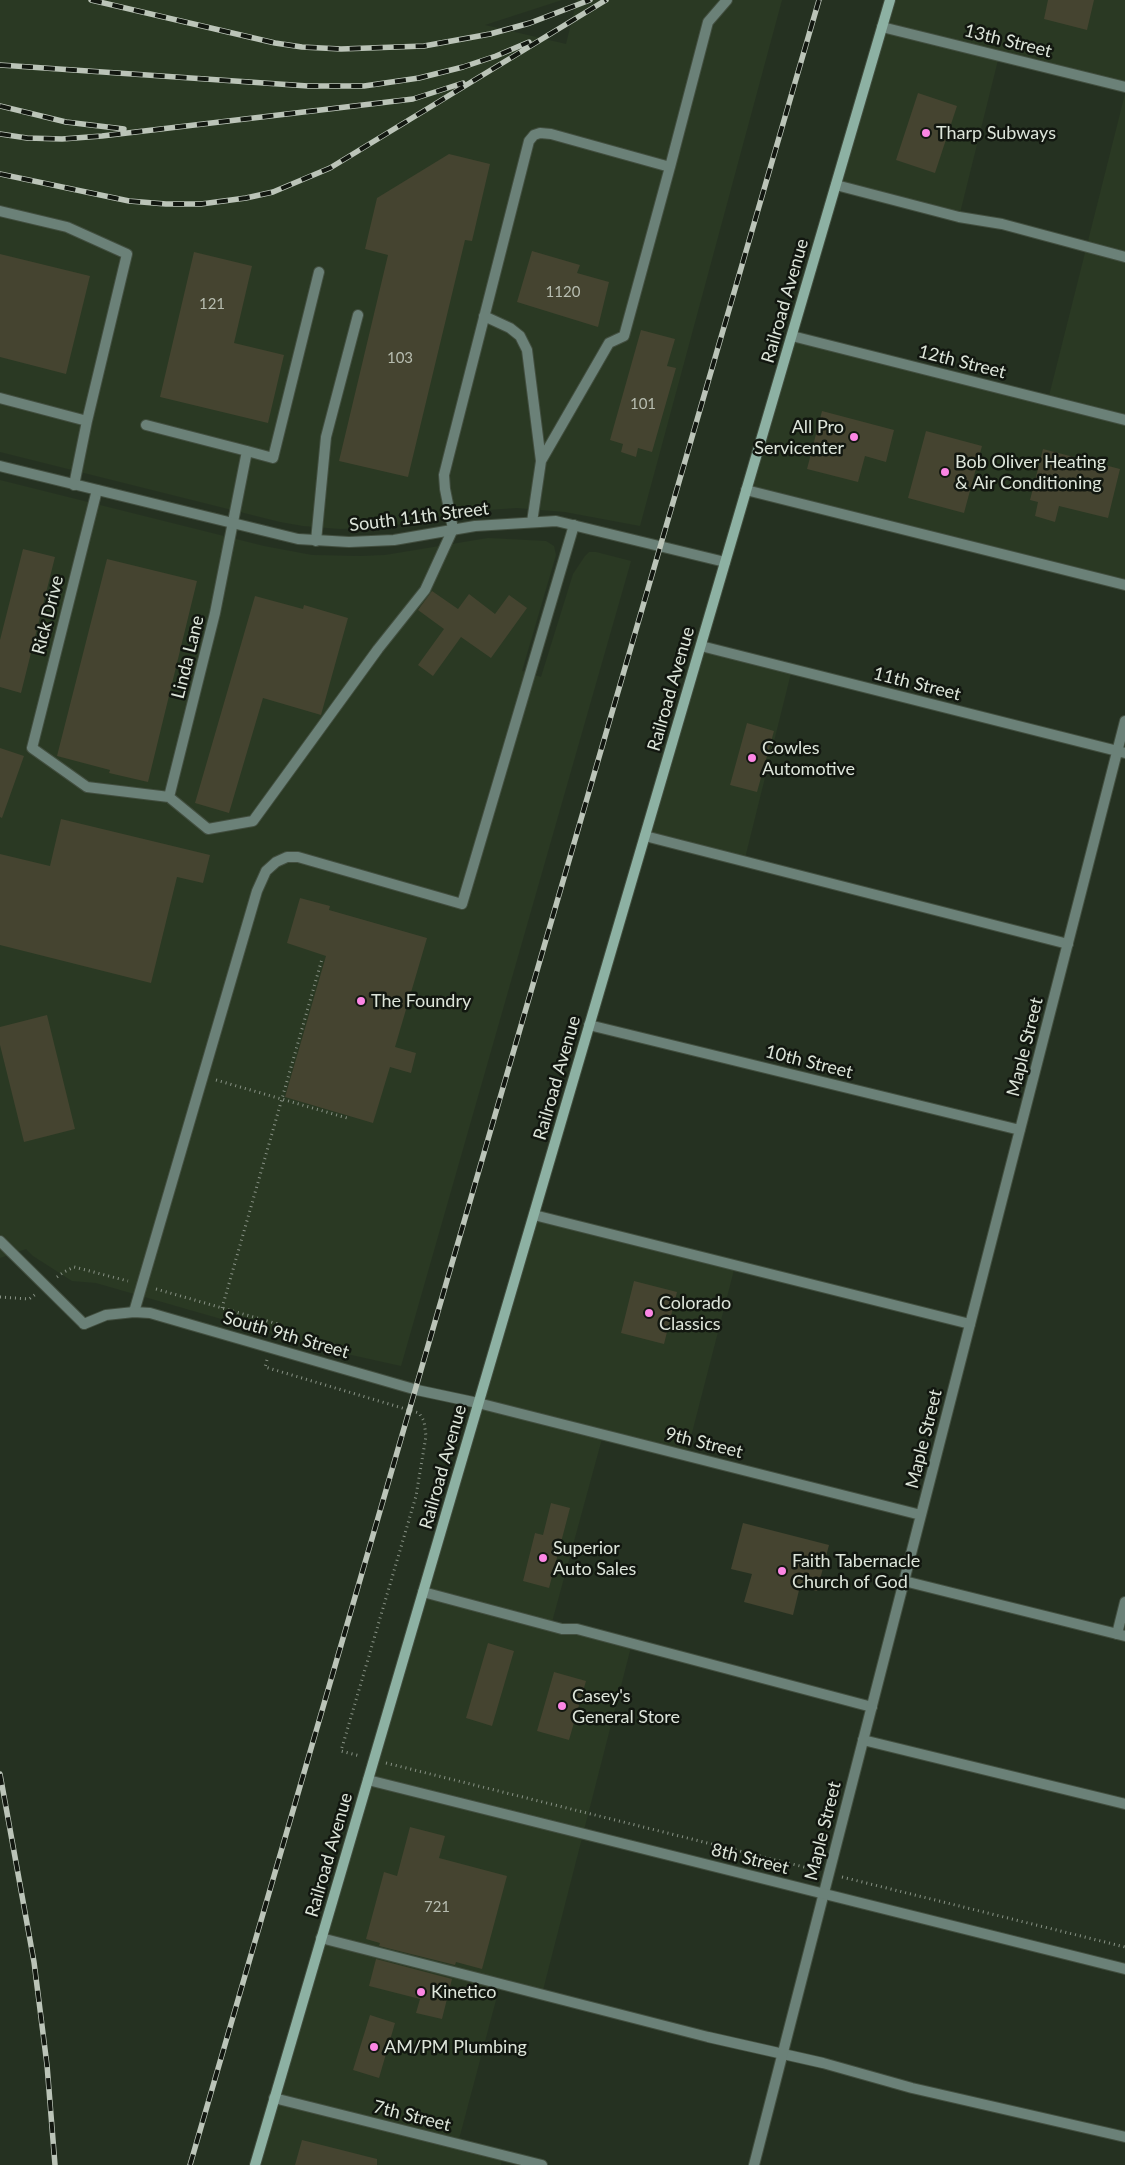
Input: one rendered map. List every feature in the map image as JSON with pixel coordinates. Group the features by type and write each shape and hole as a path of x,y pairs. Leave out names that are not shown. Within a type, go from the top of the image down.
{"main road":[{"name":"Railroad Avenue","path":"255,2165 890,0"}],"street":[{"path":"540,461 609,344 624,336 708,22 726,0"},
{"name":"13th Street","path":"882,27 1125,88"},
{"path":"169,797 208,829 254,821 378,649 425,590 453,529 444,475 528,141 534,135 540,133 551,134 670,166"},
{"path":"836,185 959,217 1002,224 1125,257"},
{"path":"0,211 67,227 127,254 87,421 74,485"},
{"path":"146,425 274,458 319,272"},
{"path":"316,541 326,437 358,315"},
{"path":"484,316 515,332 520,336 527,350 540,461 532,522"},
{"name":"12th Street","path":"792,336 1125,420"},
{"path":"0,398 87,421"},
{"name":"Linda Lane","path":"169,797 215,614 247,451"},
{"name":"South 11th Street","path":"0,466 275,535 316,541 394,540 453,529 532,522 556,522 725,562"},
{"name":"Rick Drive","path":"97,490 32,748 87,787 169,797"},
{"path":"746,490 1125,585"},
{"path":"134,1312 258,888 266,872 276,862 287,857 298,857 462,904 574,525"},
{"name":"11th Street","path":"701,646 1121,752"},
{"name":"Maple Street","path":"754,2165 1068,944 1121,752 1125,721"},
{"path":"645,836 1068,944"},
{"name":"10th Street","path":"589,1025 1020,1130"},
{"path":"534,1215 970,1324"},
{"path":"0,1241 46,1286"},
{"name":"South 9th Street","path":"46,1286 84,1324 106,1315 134,1312 150,1313 417,1390 478,1403"},
{"name":"9th Street","path":"478,1403 921,1515"},
{"path":"904,1581 1121,1635 1125,1602"},
{"path":"423,1592 562,1629 576,1628 872,1707"},
{"path":"863,1740 1125,1804"},
{"name":"8th Street","path":"368,1780 1125,1969"},
{"path":"321,1938 782,2055 822,2063 912,2088 1125,2137"},
{"name":"7th Street","path":"274,2098 542,2165"}],"path":[{"path":"222,1308 322,959"},
{"path":"203,1076 347,1118"},
{"path":"0,1298 29,1299 64,1272 74,1268 142,1285 278,1324 266,1367 419,1413 424,1421 426,1436 416,1496 341,1751"},
{"path":"404,1767 815,1870"},
{"path":"841,1876 1125,1947"}],"shaded area":[{"path":"0,0 562,0 485,25 566,44 577,0 782,0 640,526 565,512 517,508 472,511 385,527 340,529 303,526 280,522 0,452"},
{"path":"890,0 1125,0 1125,87 999,56 959,217 836,185"},
{"path":"1125,94 1125,585 746,490 792,336 1048,400"},
{"path":"0,480 264,546 312,555 385,555 488,538 546,541 554,546 556,555 522,671 541,677 573,574 585,556 589,552 596,552 631,561 401,1366 329,1350 96,1283 72,1281 33,1256 26,1249 0,1258"},
{"path":"701,646 792,669 744,862 645,836"},
{"path":"534,1215 735,1266 686,1456 603,1435 552,1622 632,1643 542,1994 500,1985 458,2143 503,2155 501,2165 255,2165"}],"building":[{"path":"1048,0 1094,0 1087,30 1044,19"},
{"name":"Tharp Subways","path":"918,93 957,106 935,173 896,160"},
{"path":"449,154 490,164 472,241 465,240 408,477 339,461 388,255 365,249 377,198"},
{"path":"532,251 580,265 577,273 609,282 598,327 517,302"},
{"path":"194,252 252,266 234,343 284,355 268,423 160,397"},
{"path":"0,254 90,276 66,374 0,357"},
{"path":"641,330 675,339 667,366 676,368 652,452 638,448 636,457 621,452 623,444 610,440"},
{"name":"All Pro Servicenter","path":"822,411 894,430 886,462 865,456 858,482 807,469"},
{"name":"Bob Oliver Heating & Air Conditioning","path":"926,431 982,446 964,513 908,498"},
{"path":"1043,449 1120,469 1108,518 1059,506 1055,522 1035,516 1038,502 1030,500"},
{"path":"23,549 55,557 21,693 0,687 0,640"},
{"path":"107,559 197,581 148,782 109,773 110,770 57,756"},
{"path":"432,591 458,609 469,594 495,614 509,595 527,608 491,658 461,637 433,676 418,665 444,629 418,610"},
{"path":"255,596 303,609 304,605 348,618 321,715 263,698 229,813 195,803"},
{"name":"Cowles Automotive","path":"747,723 774,731 757,792 730,785"},
{"path":"0,748 24,756 2,818 0,817"},
{"path":"61,819 210,855 203,883 177,877 151,983 0,945 0,854 50,866"},
{"name":"The Foundry","path":"300,898 330,906 329,910 427,938 395,1047 416,1053 411,1073 390,1067 373,1123 285,1097 326,956 287,943"},
{"path":"47,1015 75,1129 24,1142 0,1045 0,1027"},
{"name":"Colorado Classics","path":"634,1281 677,1292 664,1344 621,1333"},
{"name":"Superior Auto Sales","path":"551,1503 570,1508 549,1588 523,1581 535,1533 543,1535"},
{"name":"Faith Tabernacle Church of God","path":"743,1523 829,1545 817,1591 800,1586 793,1615 744,1602 752,1574 731,1569"},
{"path":"488,1643 514,1651 492,1726 466,1718"},
{"name":"Casey's General Store","path":"554,1672 586,1681 569,1740 537,1731"},
{"path":"410,1827 445,1836 439,1858 507,1876 482,1969 456,1962 455,1965 379,1946 380,1943 366,1939 384,1872 397,1876"},
{"name":"Kinetico","path":"376,1959 452,1979 442,2019 416,2013 420,1999 369,1986"},
{"name":"AM/PM Plumbing","path":"370,2015 395,2023 379,2078 353,2070"},
{"path":"302,2140 377,2159 377,2165 295,2165"}],"railway":[{"path":"91,0 275,43 302,47 341,49 424,46 490,34 530,23 590,0"},
{"path":"0,174 129,201 166,204 201,204 273,192 330,168 606,0"},
{"path":"190,2165 819,0"},
{"path":"0,65 308,86 364,86 419,78 463,67 529,42"},
{"path":"0,134 27,138 62,139 102,136 413,99 463,83"},
{"path":"0,106 66,122 124,129"},
{"path":"0,1774 34,1962 47,2065 55,2165"}],"place":[{"name":"Tharp Subways","path":"926,133"},
{"name":"All Pro Servicenter","path":"854,437"},
{"name":"Bob Oliver Heating & Air Conditioning","path":"945,472"},
{"name":"Cowles Automotive","path":"752,758"},
{"name":"The Foundry","path":"361,1001"},
{"name":"Colorado Classics","path":"649,1313"},
{"name":"Superior Auto Sales","path":"543,1558"},
{"name":"Faith Tabernacle Church of God","path":"782,1571"},
{"name":"Casey's General Store","path":"562,1706"},
{"name":"Kinetico","path":"421,1992"},
{"name":"AM/PM Plumbing","path":"374,2047"}]}
